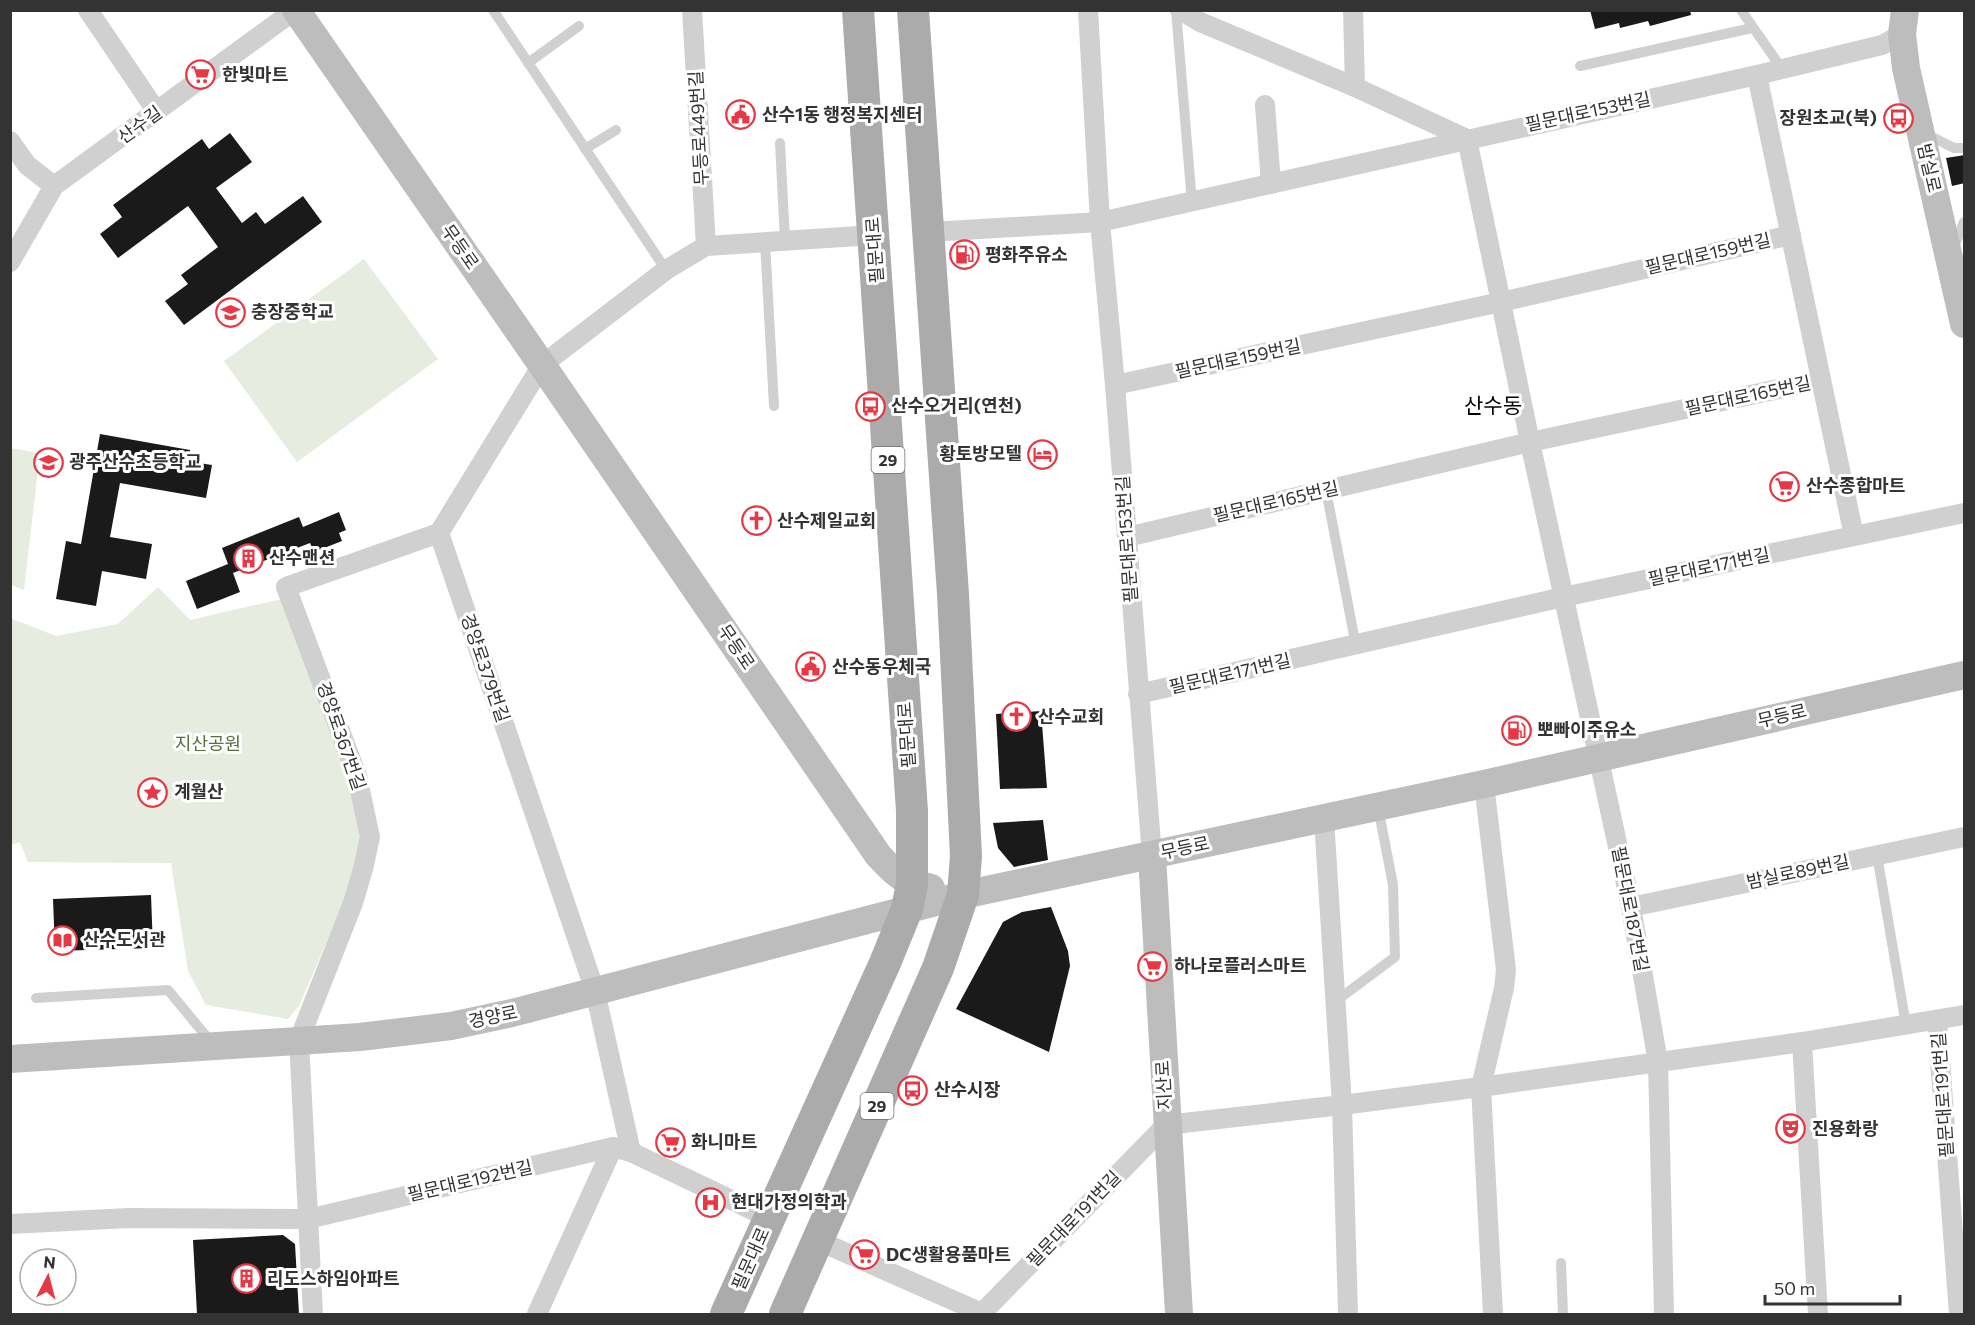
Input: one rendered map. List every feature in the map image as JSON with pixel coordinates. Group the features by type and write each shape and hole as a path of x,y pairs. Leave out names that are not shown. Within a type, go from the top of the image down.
{"main road":[{"name":"필문대로","path":"726,1314 885,963 910,896 912,810 858,10"},
{"name":"29","path":"785,1314 938,968 963,895 966,856 965,818 953,594 914,10"}],"street":[{"path":"88,10 157,112"},
{"name":"산수길","path":"10,262 54,186 296,10"},
{"name":"무등로","path":"296,10 878,855 897,876 910,896"},
{"name":"무등로449번길","path":"692,10 706,246"},
{"name":"필문대로153번길","path":"1089,10 1100,222 1152,856"},
{"path":"1178,10 1200,22 1354,87 1467,139 1563,597 1600,758"},
{"path":"1353,10 1354,87"},
{"name":"필문대로153번길","path":"930,232 1100,222 1192,203 1882,45 1904,22"},
{"name":"밤실로","path":"1904,22 1906,68 1965,324"},
{"name":"필문대로159번길","path":"1115,385 1501,302 1791,236 1757,75"},
{"path":"1264,105 1271,184"},
{"path":"10,141 27,165 54,186"},
{"path":"439,533 542,365 666,270 706,246 874,235"},
{"name":"필문대로165번길","path":"1127,537 1530,442 1821,380 1791,236"},
{"path":"1821,380 1854,536"},
{"name":"필문대로171번길","path":"1138,694 1563,597 1965,513"},
{"name":"경양로379번길","path":"439,533 595,991"},
{"name":"경양로367번길","path":"299,1040 353,903 370,837 357,776 286,586 439,533"},
{"name":"무등로","path":"963,895 1484,784 1965,675"},
{"name":"필문대로187번길","path":"1600,758 1631,907 1658,1062"},
{"path":"1484,784 1506,970 1504,988 1481,1087 1493,1314"},
{"path":"1324,819 1342,1105 1348,1314"},
{"name":"밤실로89번길","path":"1631,907 1965,837"},
{"name":"지산로","path":"1152,856 1179,1314"},
{"name":"경양로","path":"10,1059 360,1037 451,1026 595,991 910,896 963,895"},
{"path":"537,1314 622,1150 595,991"},
{"path":"1167,1125 1481,1087 1802,1042 1965,1015"},
{"name":"필문대로191번길","path":"1937,1020 1959,1314"},
{"path":"299,1040 313,1314"},
{"path":"1802,1042 1818,1314"},
{"path":"1658,1062 1664,1314"},
{"name":"필문대로191번길","path":"819,1241 982,1314 1167,1125"},
{"path":"622,1150 769,1218"},
{"name":"필문대로192번길","path":"10,1224 129,1218 308,1218 622,1150"}],"lane":[{"path":"493,10 666,270"},
{"path":"1178,10 1192,203"},
{"path":"1741,10 1782,69"},
{"path":"528,63 579,26"},
{"path":"1580,66 1752,28"},
{"path":"585,149 616,130"},
{"path":"1921,132 1954,148 1965,148"},
{"path":"780,143 785,240"},
{"path":"1949,258 1965,222"},
{"path":"765,242 774,406"},
{"path":"1326,490 1356,646"},
{"path":"1336,1001 1395,957 1394,885 1378,807"},
{"path":"1877,855 1906,1025"},
{"path":"36,998 168,990 213,1045"},
{"path":"1561,1263 1563,1314"}],"green space":[{"path":"364,259 438,359 297,462 224,361"},
{"path":"10,448 40,453 24,590 11,585"},
{"name":"지산공원","path":"158,587 190,620 281,599 353,791 361,843 355,876 299,1006 288,1019 206,1005 188,971 171,863 28,862 20,842 11,845 10,618 56,636 118,624"}],"building":[{"path":"1590,10 1690,10 1691,15 1650,26 1648,21 1620,28 1619,23 1595,29"},
{"path":"230,133 252,162 216,188 242,223 256,212 265,224 303,196 322,222 184,325 165,301 188,284 181,275 218,247 188,206 118,258 100,234 122,217 113,205 202,139 209,149"},
{"path":"1965,155 1965,183 1952,186 1946,158"},
{"path":"100,434 190,450 192,462 212,465 206,498 120,483 110,537 152,544 146,579 102,571 96,606 56,599 66,541 81,544"},
{"name":"산수맨션","path":"339,512 346,530 339,533 342,541 314,552 310,543 233,573 240,592 197,609 186,581 228,564 222,548 299,517 303,527"},
{"path":"1041,711 1047,788 1000,789 996,714"},
{"path":"1043,820 1048,860 1014,867 998,848 993,823"},
{"path":"151,895 153,948 55,951 53,899"},
{"path":"1051,907 1068,951 1070,966 1049,1052 956,1009 1003,922 1022,912"},
{"name":"리도스하임아파트","path":"283,1235 295,1244 299,1314 197,1314 193,1240"}],"place":[{"name":"한빛마트","path":"201,75"},
{"name":"산수1동 행정복지센터","path":"741,115"},
{"name":"장원초교(북)","path":"1898,118"},
{"name":"평화주유소","path":"964,255"},
{"name":"충장중학교","path":"230,312"},
{"name":"산수오거리(연천)","path":"870,406"},
{"name":"황토방모텔","path":"1043,454"},
{"name":"광주산수초등학교","path":"48,462"},
{"name":"산수종합마트","path":"1785,486"},
{"name":"산수제일교회","path":"756,521"},
{"name":"산수맨션","path":"248,558"},
{"name":"산수동우체국","path":"811,667"},
{"name":"산수교회","path":"1017,717"},
{"name":"뽀빠이주유소","path":"1516,730"},
{"name":"계월산","path":"153,792"},
{"name":"산수도서관","path":"62,940"},
{"name":"하나로플러스마트","path":"1153,966"},
{"name":"산수시장","path":"913,1090"},
{"name":"진용화랑","path":"1791,1129"},
{"name":"화니마트","path":"670,1142"},
{"name":"현대가정의학과","path":"710,1202"},
{"name":"DC생활용품마트","path":"865,1255"},
{"name":"리도스하임아파트","path":"246,1279"}],"district":[{"name":"산수동","path":"1493,406"}]}
